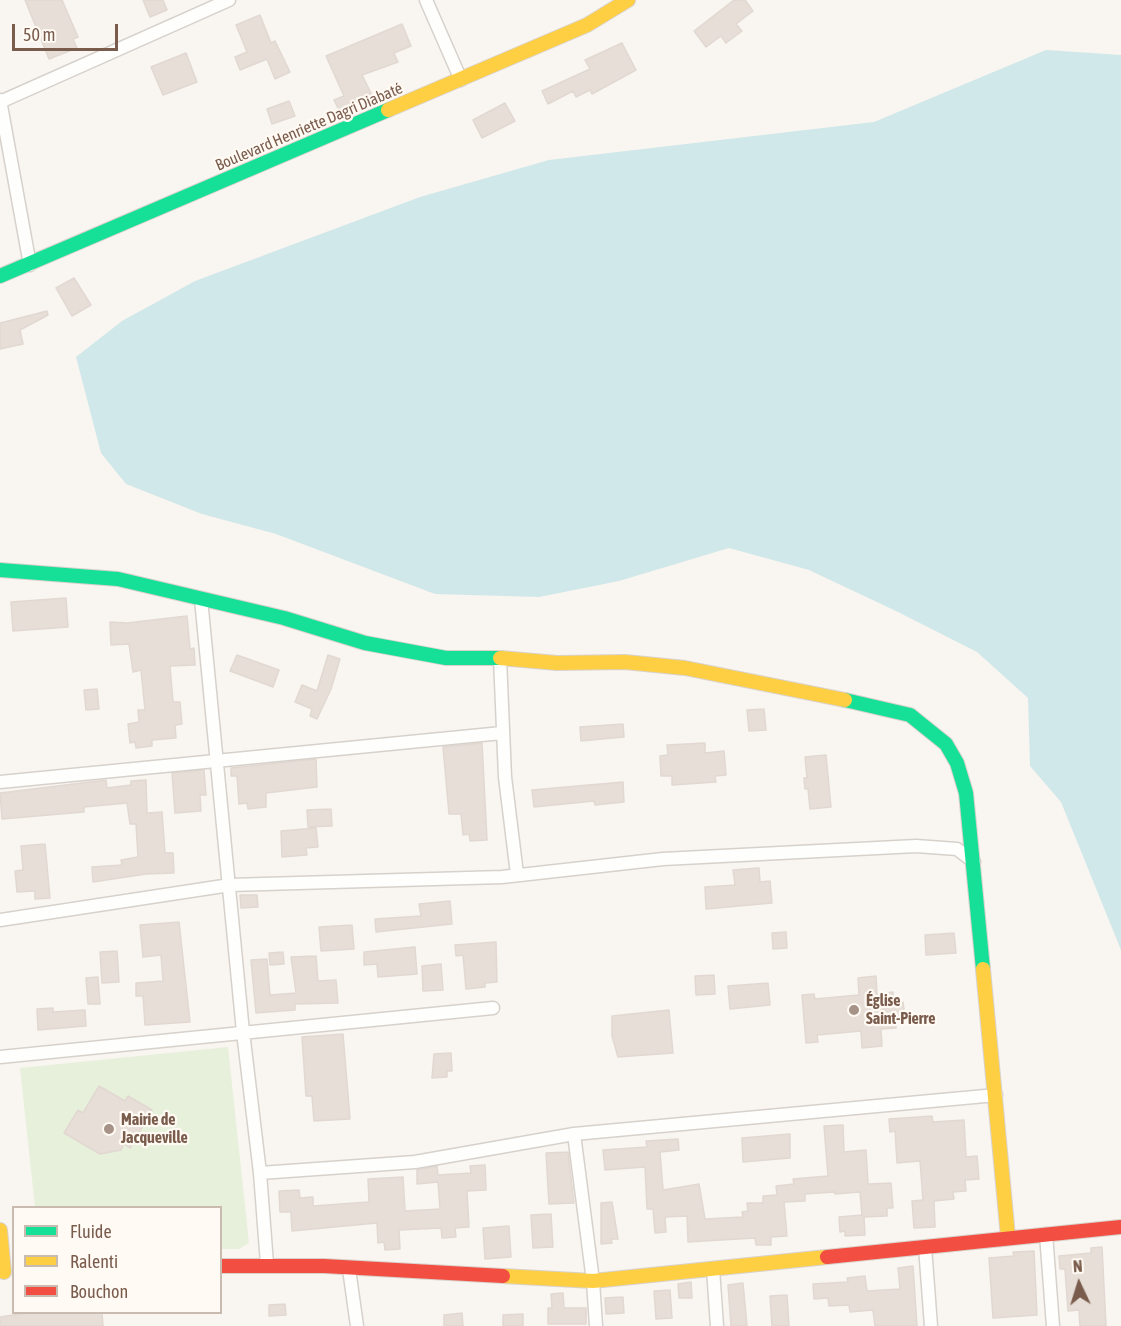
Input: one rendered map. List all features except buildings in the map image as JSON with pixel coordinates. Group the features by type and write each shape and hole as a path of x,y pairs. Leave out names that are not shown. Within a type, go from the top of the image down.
{"street":[{"path":"30,265 0,101 230,0"},
{"path":"426,0 461,80"},
{"name":"Boulevard Henriette Dagri Diabaté","path":"0,276 587,25 628,0"},
{"path":"0,570 118,579 284,618 365,643 446,658 500,658 557,663 625,662 685,668 815,693 910,716 946,744 957,763 966,793 1008,1237"},
{"path":"201,599 243,1032 260,1173 267,1264"},
{"path":"500,658 505,777 517,874"},
{"path":"0,783 502,733"},
{"path":"0,920 230,885 502,877 663,859 916,846 957,849 974,862"},
{"path":"0,1057 493,1008"},
{"path":"260,1173 415,1162 574,1134 996,1095"},
{"path":"574,1134 593,1281 596,1326"},
{"path":"222,1266 267,1264 593,1281 1121,1227"},
{"path":"0,1230 6,1272"},
{"path":"1046,1234 1053,1326"},
{"path":"925,1247 931,1326"},
{"path":"349,1269 357,1326"},
{"path":"713,1269 717,1326"}],"green space":[{"path":"228,1047 249,1243 239,1249 222,1249 222,1206 35,1206 20,1068"}],"water":[{"path":"1046,50 1121,55 1121,950 1061,802 1030,766 1028,698 977,652 898,612 809,570 729,548 619,581 539,597 435,594 276,534 202,514 126,484 101,453 76,357 122,321 195,281 420,197 549,160 874,122"}],"traffic: fast":[{"path":"0,276 388,110"},
{"path":"0,570 118,579 284,618 365,643 446,658 500,658"},
{"path":"845,700 910,715 946,744 957,763 966,793 983,969"}],"traffic: slow":[{"path":"388,110 587,25 628,0"},
{"path":"500,658 557,663 625,662 685,668 845,700"},
{"path":"983,969 1008,1237"},
{"path":"0,1230 4,1272"},
{"path":"503,1276 593,1281 827,1257"}],"traffic: jam":[{"path":"827,1257 1121,1227"},
{"path":"222,1266 324,1266 503,1276"}],"place":[{"name":"Église Saint-Pierre","path":"854,1010"},
{"name":"Mairie de Jacqueville","path":"109,1129"}]}
